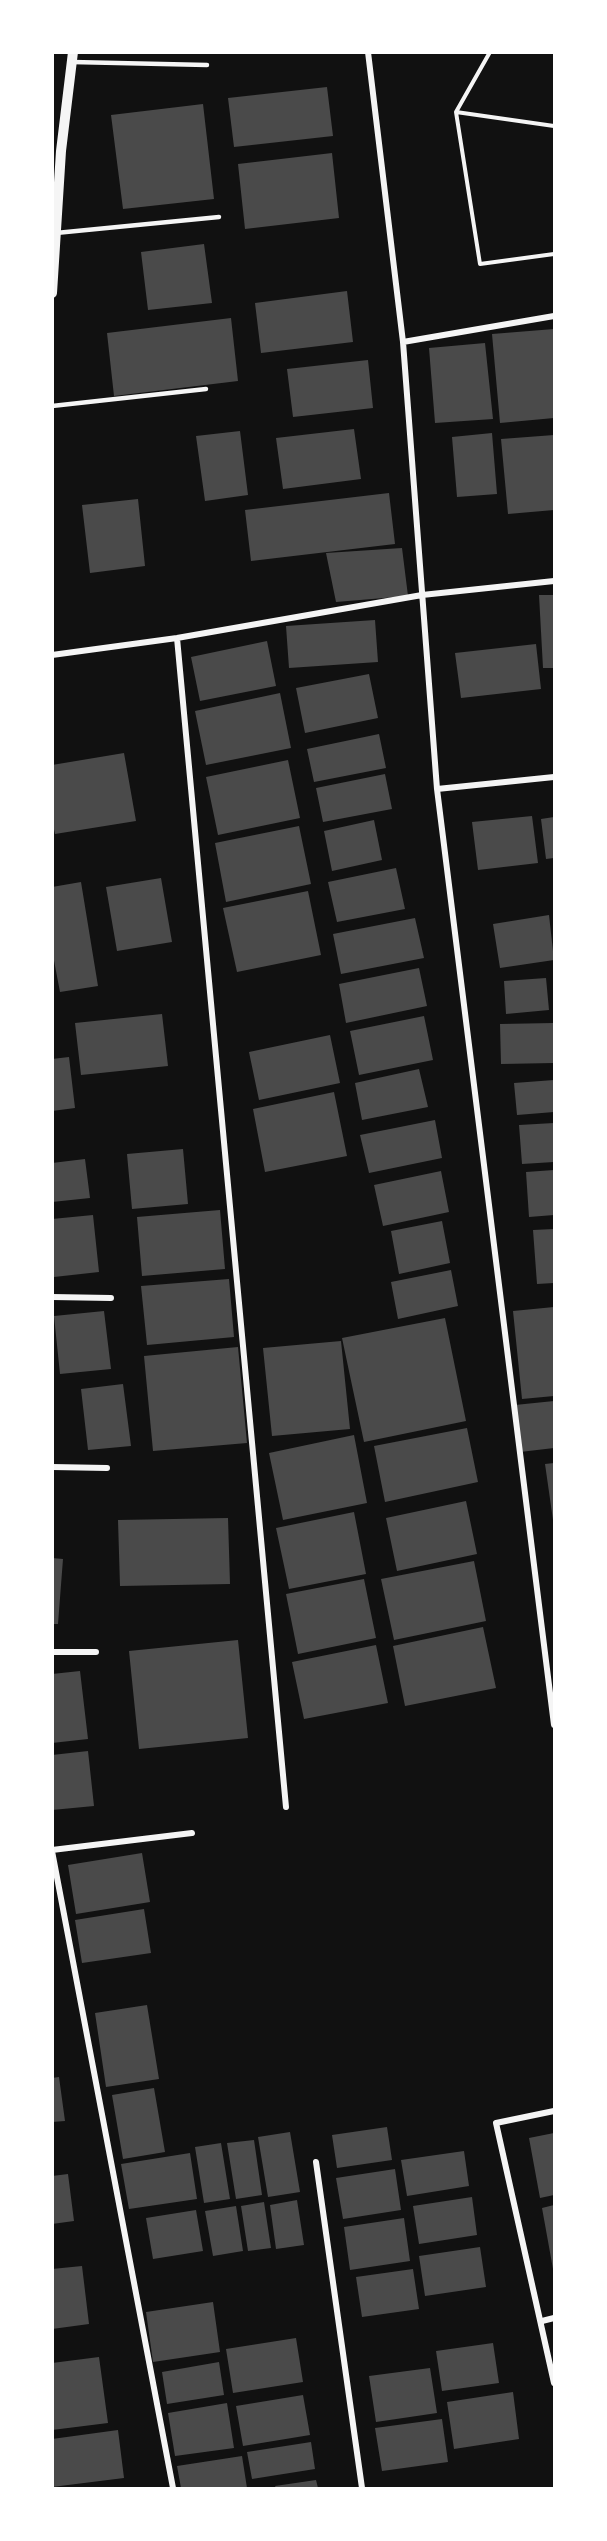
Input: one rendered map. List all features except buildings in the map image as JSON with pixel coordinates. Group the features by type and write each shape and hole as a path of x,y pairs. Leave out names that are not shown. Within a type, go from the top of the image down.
{"street":[{"path":"368,52 403,342 437,789 555,1725"},
{"path":"52,293 61,151 73,57"},
{"path":"403,342 555,316"},
{"path":"52,655 177,639 422,595 555,581"},
{"path":"177,639 286,1806"},
{"path":"437,789 555,777"},
{"path":"52,1297 111,1298"},
{"path":"52,1467 107,1468"},
{"path":"52,1652 96,1652"},
{"path":"172,2488 52,1850 192,1833"},
{"path":"555,2111 496,2123 555,2383"},
{"path":"316,2162 362,2488"},
{"path":"542,2321 555,2318"}],"lane":[{"path":"73,57 207,65"},
{"path":"56,233 219,217"},
{"path":"52,406 206,390"}],"path":[{"path":"490,52 456,112 480,264 555,254"},
{"path":"456,112 555,126"}]}
